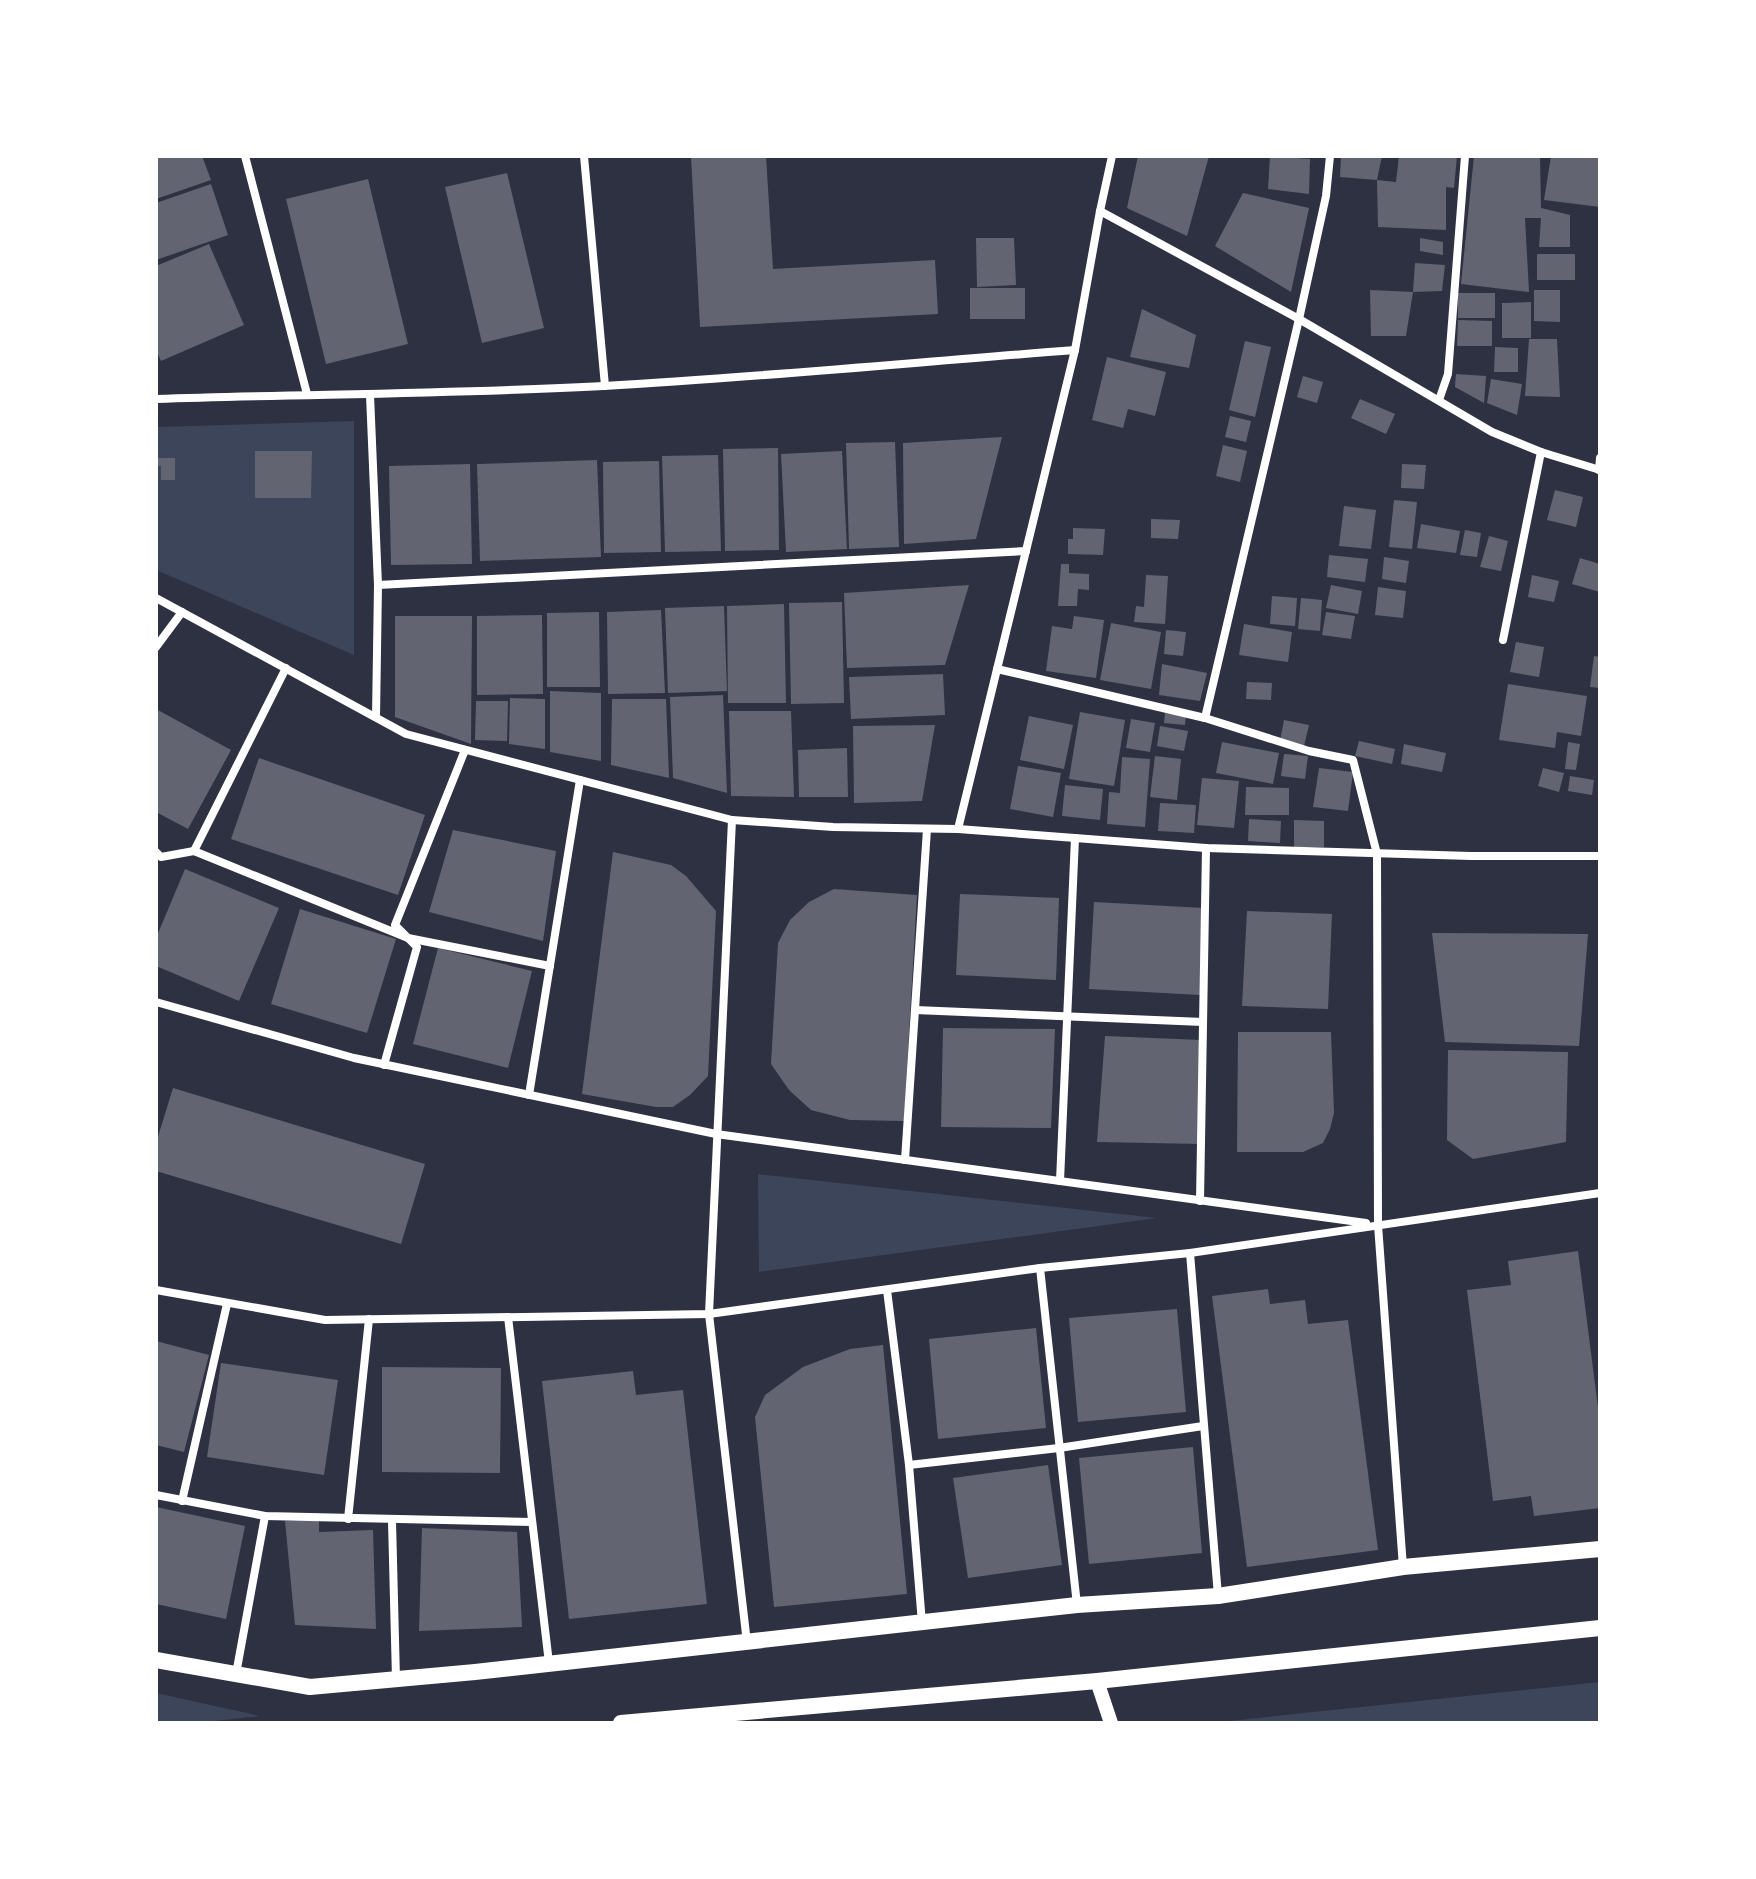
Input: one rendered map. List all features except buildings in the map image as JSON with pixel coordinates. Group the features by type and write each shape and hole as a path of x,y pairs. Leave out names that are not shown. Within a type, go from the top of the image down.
{"main road":[{"path":"156,1660 310,1687 747,1643 1077,1605 1218,1596 1403,1567 1600,1549"},
{"path":"621,1723 1097,1681 1600,1628"}],"street":[{"path":"245,156 307,394"},
{"path":"584,156 605,386"},
{"path":"958,829 1075,350 1112,156"},
{"path":"1205,718 1299,319 1326,196 1330,156"},
{"path":"1439,400 1448,374 1465,156"},
{"path":"1100,211 1299,319 1492,432 1541,452 1599,470 1600,458"},
{"path":"156,399 605,386 1075,350"},
{"path":"370,395 378,585 376,717"},
{"path":"1503,640 1541,452"},
{"path":"378,585 1026,551"},
{"path":"156,598 406,734 732,820 958,829 1206,848 1377,854 1600,856"},
{"path":"156,647 182,612"},
{"path":"194,851 286,668"},
{"path":"997,669 1205,718 1309,751 1353,760 1377,854 1378,1225 1403,1567"},
{"path":"384,1065 417,947 395,925 465,750"},
{"path":"529,1095 580,780"},
{"path":"732,820 709,1314 747,1643"},
{"path":"905,1160 927,829"},
{"path":"1060,1181 1075,838"},
{"path":"1200,1201 1206,848"},
{"path":"156,867 159,854 194,851 408,938 550,966"},
{"path":"156,1002 384,1065 716,1134 1378,1225"},
{"path":"915,1010 1203,1022"},
{"path":"156,1290 325,1320 709,1314 1040,1268 1190,1253 1600,1193"},
{"path":"1190,1253 1218,1596"},
{"path":"1040,1268 1077,1605"},
{"path":"887,1290 909,1465 922,1623"},
{"path":"182,1501 227,1304"},
{"path":"508,1317 549,1663"},
{"path":"348,1519 369,1319"},
{"path":"909,1465 1059,1448 1203,1426"},
{"path":"156,1495 265,1516 532,1522"},
{"path":"236,1674 265,1516"},
{"path":"392,1521 396,1679"},
{"path":"1097,1681 1111,1723"}],"shaded area":[{"path":"354,421 354,655 156,570 156,427"},
{"path":"758,1174 1157,1218 759,1272"},
{"path":"1600,1682 1600,1723 1209,1723"},
{"path":"156,1693 260,1716 196,1723 156,1723"}]}
